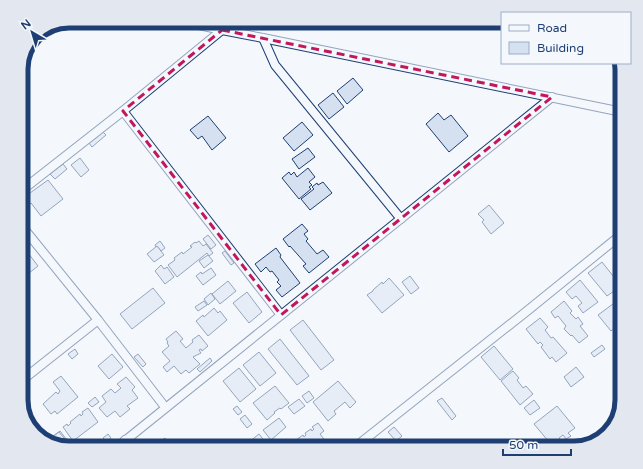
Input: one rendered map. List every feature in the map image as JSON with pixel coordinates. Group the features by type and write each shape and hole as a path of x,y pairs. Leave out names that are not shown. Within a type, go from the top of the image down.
{"street":[{"path":"213,28 615,110"},
{"path":"28,185 222,30"},
{"path":"263,38 275,65 401,218"},
{"path":"125,440 552,97"},
{"path":"122,111 281,315"},
{"path":"28,234 98,320 165,407"},
{"path":"363,441 615,240"},
{"path":"28,375 98,320"}],"highlighted area":[{"path":"222,30 552,97 281,315 123,111"}],"building":[{"path":"353,78 363,90 347,104 337,91"},
{"path":"333,93 344,107 329,119 318,105"},
{"path":"438,113 444,120 451,115 468,136 449,152 426,124"},
{"path":"208,116 226,138 212,150 202,136 198,139 190,130"},
{"path":"302,122 313,135 294,151 283,138"},
{"path":"103,132 106,135 92,147 89,143"},
{"path":"308,148 315,157 299,169 292,159"},
{"path":"80,158 89,170 81,177 71,165"},
{"path":"63,164 67,169 55,179 50,174"},
{"path":"308,168 315,177 309,182 312,185 309,187 311,189 299,199 282,178 289,172 291,175 294,172 297,177"},
{"path":"48,180 63,199 41,216 31,203 28,205 28,194"},
{"path":"323,182 332,193 310,210 301,199 314,189 312,187 317,183 318,185"},
{"path":"489,205 504,223 491,234 482,222 484,220 478,214"},
{"path":"302,224 308,231 304,234 308,239 306,241 317,254 323,250 329,257 309,273 303,266 306,264 283,239"},
{"path":"208,235 216,245 211,249 203,239"},
{"path":"160,241 165,248 161,251 155,245"},
{"path":"199,241 203,246 206,244 213,253 209,256 207,253 177,277 168,265 175,260 174,258 182,252 183,254 192,247 190,246"},
{"path":"157,246 164,255 154,262 147,254"},
{"path":"276,248 281,255 280,257 300,283 282,297 276,290 281,286 277,282 279,280 272,271 270,272 266,267 261,272 255,264"},
{"path":"225,251 234,263 231,265 222,253"},
{"path":"28,253 38,266 28,274"},
{"path":"208,255 213,261 204,268 199,261"},
{"path":"602,262 615,278 615,290 607,296 588,273"},
{"path":"161,265 164,269 167,267 174,277 165,284 155,271"},
{"path":"211,268 216,275 203,285 196,276"},
{"path":"410,276 419,288 411,294 402,282"},
{"path":"389,278 404,295 382,313 367,295"},
{"path":"580,280 598,302 583,313 578,306 582,303 576,296 572,299 566,292"},
{"path":"228,281 236,291 220,304 212,294"},
{"path":"153,288 165,303 132,329 120,314"},
{"path":"247,292 262,312 249,323 233,303"},
{"path":"211,293 215,299 208,305 204,299"},
{"path":"204,301 207,305 198,311 195,307"},
{"path":"564,301 572,311 570,313 576,319 578,317 583,324 580,326 588,336 579,343 564,329 566,326 558,316 555,318 551,312"},
{"path":"615,302 615,319 613,321 615,328 611,331 598,315"},
{"path":"214,308 218,313 220,311 227,320 208,336 196,321 203,315 204,317"},
{"path":"540,318 548,327 545,330 551,338 553,337 567,353 556,362 552,357 550,359 541,347 543,345 540,342 538,344 526,329"},
{"path":"303,320 334,360 321,370 290,330"},
{"path":"176,331 183,339 180,341 186,348 193,342 192,340 199,335 208,346 202,351 201,349 199,350 201,353 193,357 200,364 189,373 186,370 181,374 174,366 167,372 163,367 170,361 162,352 169,346 166,339"},
{"path":"280,339 309,376 297,385 268,349"},
{"path":"602,345 605,349 594,357 591,353"},
{"path":"494,346 513,369 500,380 481,357"},
{"path":"75,349 78,354 72,359 68,354"},
{"path":"259,352 276,373 260,386 243,365"},
{"path":"112,354 123,367 109,379 98,366"},
{"path":"138,354 146,364 143,367 134,357"},
{"path":"210,358 212,361 200,372 197,369"},
{"path":"576,367 584,377 571,387 564,377"},
{"path":"239,368 256,389 240,402 223,381"},
{"path":"513,371 519,378 517,380 523,388 526,386 533,394 520,405 501,381"},
{"path":"61,376 78,397 57,414 55,411 51,414 43,404 56,392 58,394 60,391 53,382"},
{"path":"126,377 135,387 132,390 138,398 127,406 130,409 120,417 115,411 107,417 99,408 106,402 102,396 111,389 115,393 121,388 117,384"},
{"path":"338,381 356,402 350,408 345,402 334,411 336,414 328,421 313,402"},
{"path":"275,386 289,403 274,412 275,413 267,420 253,403"},
{"path":"309,391 314,398 307,403 302,396"},
{"path":"95,397 99,402 92,407 88,403"},
{"path":"442,398 456,416 452,420 437,401"},
{"path":"299,399 305,406 294,414 288,407"},
{"path":"534,400 540,408 530,415 524,408"},
{"path":"237,406 242,412 238,415 233,409"},
{"path":"557,406 575,428 568,433 571,436 566,439 563,435 559,438 561,441 548,441 534,424"},
{"path":"88,408 98,422 73,441 63,427 67,424 68,426 71,423 70,422 80,414 81,416 83,414 82,412"},
{"path":"245,415 252,424 247,428 240,419"},
{"path":"279,418 286,427 271,440 263,430"},
{"path":"318,423 324,431 320,434 325,441 296,440 303,435 304,437 306,435 305,433 311,429 312,431 314,429 312,427"},
{"path":"394,427 402,436 396,441 388,432"},
{"path":"60,431 68,441 56,439 51,437"},
{"path":"59,432 66,441 56,439 52,438"},
{"path":"108,434 111,438 105,441 103,438"},
{"path":"259,434 264,441 250,441"},
{"path":"165,438 167,441 160,441"}]}
